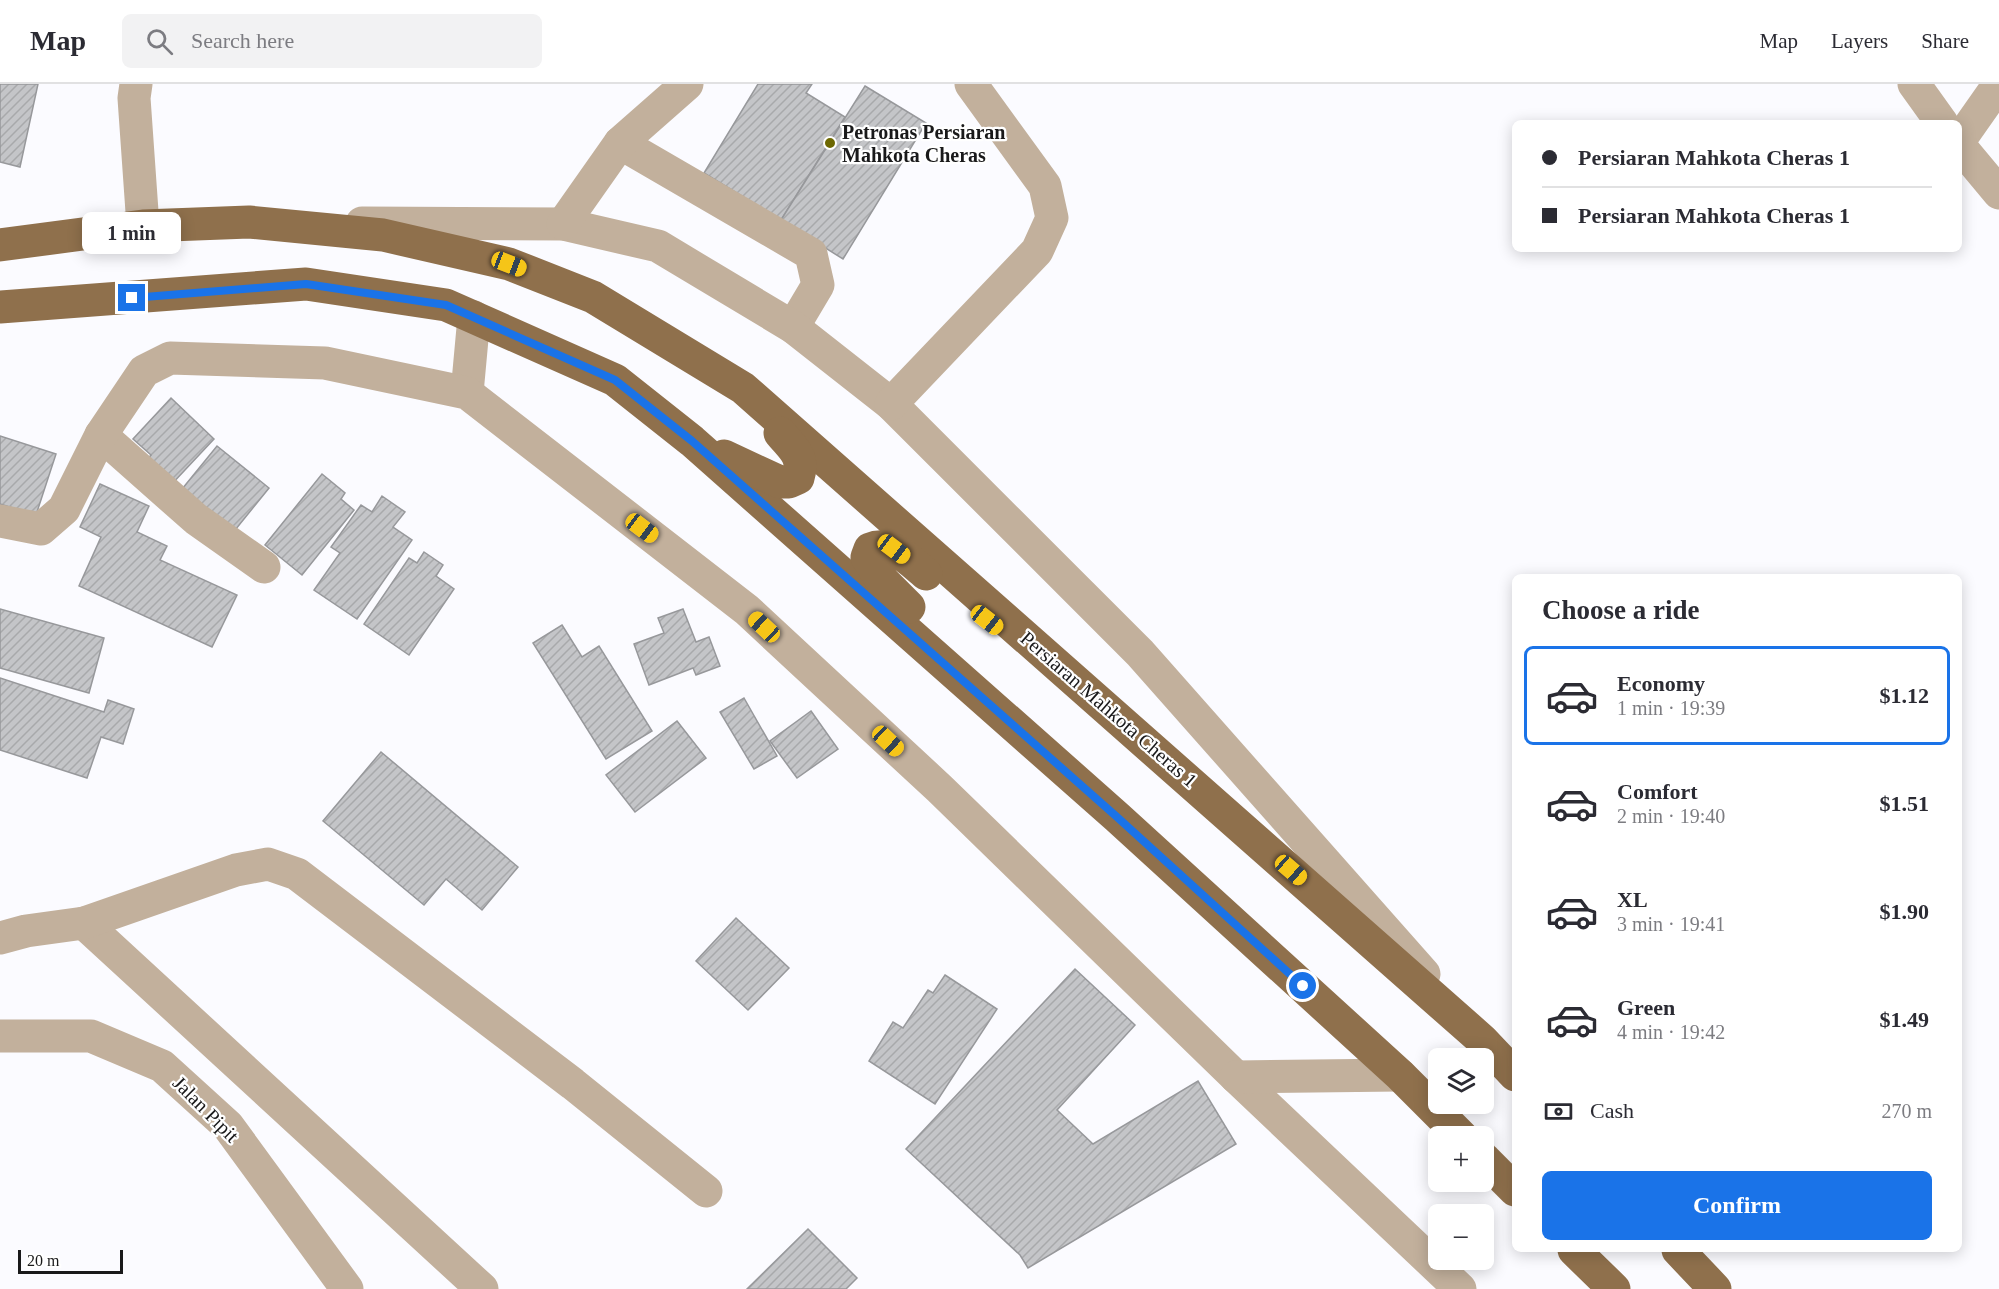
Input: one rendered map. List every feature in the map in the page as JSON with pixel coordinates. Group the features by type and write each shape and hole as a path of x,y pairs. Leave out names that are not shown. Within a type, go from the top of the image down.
{"main road":[{"name":"Persiaran Mahkota Cheras 1","path":"0,245 143,226 249,222 383,235 509,264 593,297 743,388 1153,747 1482,1040 1512,1072"},
{"path":"0,308 306,284 446,305 615,380 692,441 1117,817 1400,1075 1451,1126"},
{"path":"692,441 780,482 789,482 798,478 802,467 799,457 743,388"},
{"path":"1117,817 1021,715 880,578 867,557 870,549 879,545 894,549 1153,747"},
{"path":"1494,1169 1512,1187"},
{"path":"1576,1252 1614,1289"},
{"path":"1680,1252 1715,1289"}],"lane":[{"path":"136,84 134,98 143,226"},
{"path":"564,224 620,143 687,84"},
{"path":"891,404 1037,252 1052,218 1045,186 971,84"},
{"path":"1914,84 1940,120"},
{"path":"1962,139 1999,84"},
{"path":"620,143 811,254 818,285 793,327"},
{"path":"1962,147 1999,192"},
{"path":"249,222 564,224 658,246 793,327 891,404 1140,654 1482,1040"},
{"path":"467,393 474,318"},
{"path":"0,521 41,529 64,509 101,435 144,372 170,358 324,363 467,393 747,610 940,789 1236,1077 1460,1289"},
{"path":"101,435 196,519 264,567"},
{"path":"0,938 26,931 84,923 236,870 268,864 297,874 573,1084 706,1191"},
{"path":"84,923 482,1289"},
{"name":"Jalan Pipit","path":"0,1036 91,1036 162,1066 228,1126 347,1289"},
{"path":"1236,1077 1400,1075"}],"building":[{"path":"0,84 38,84 20,167 0,162"},
{"path":"758,84 812,84 806,93 845,117 781,220 704,173"},
{"path":"865,86 926,123 843,259 781,220"},
{"path":"171,398 214,439 170,486 145,462 151,455 133,439"},
{"path":"0,436 56,454 36,515 0,504"},
{"path":"217,446 269,488 227,540 174,499"},
{"path":"322,474 345,493 341,499 354,510 302,575 265,545"},
{"path":"100,484 149,506 137,532 167,546 160,560 237,595 212,647 79,586 101,537 80,527"},
{"path":"382,496 405,512 393,527 412,540 357,619 314,590 340,553 331,547 361,505 372,512"},
{"path":"424,552 443,565 436,576 454,589 409,655 364,624 409,558 417,563"},
{"path":"0,609 104,638 89,693 0,668"},
{"path":"683,609 696,642 709,637 720,666 696,675 693,668 649,685 634,644 664,633 658,618"},
{"path":"562,625 582,657 599,646 652,731 606,759 533,643"},
{"path":"0,678 104,712 108,700 134,709 123,744 101,737 87,778 0,750"},
{"path":"744,698 777,756 754,769 720,712"},
{"path":"811,711 838,749 797,778 770,741"},
{"path":"677,721 706,758 635,812 606,775"},
{"path":"381,752 518,867 482,910 446,879 424,905 323,821"},
{"path":"736,918 789,968 748,1010 696,961"},
{"path":"1075,969 1135,1025 1057,1110 1093,1144 1198,1081 1236,1144 1028,1268 1020,1255 906,1149"},
{"path":"945,975 997,1009 935,1104 869,1061 893,1022 903,1028 928,990 933,993"},
{"path":"808,1229 857,1278 846,1289 747,1289"}],"place":[{"name":"Petronas Persiaran Mahkota Cheras","path":"830,143"}],"route":[{"path":"132,298 306,284 446,305 615,380 692,441 1117,817 1303,986"}]}
